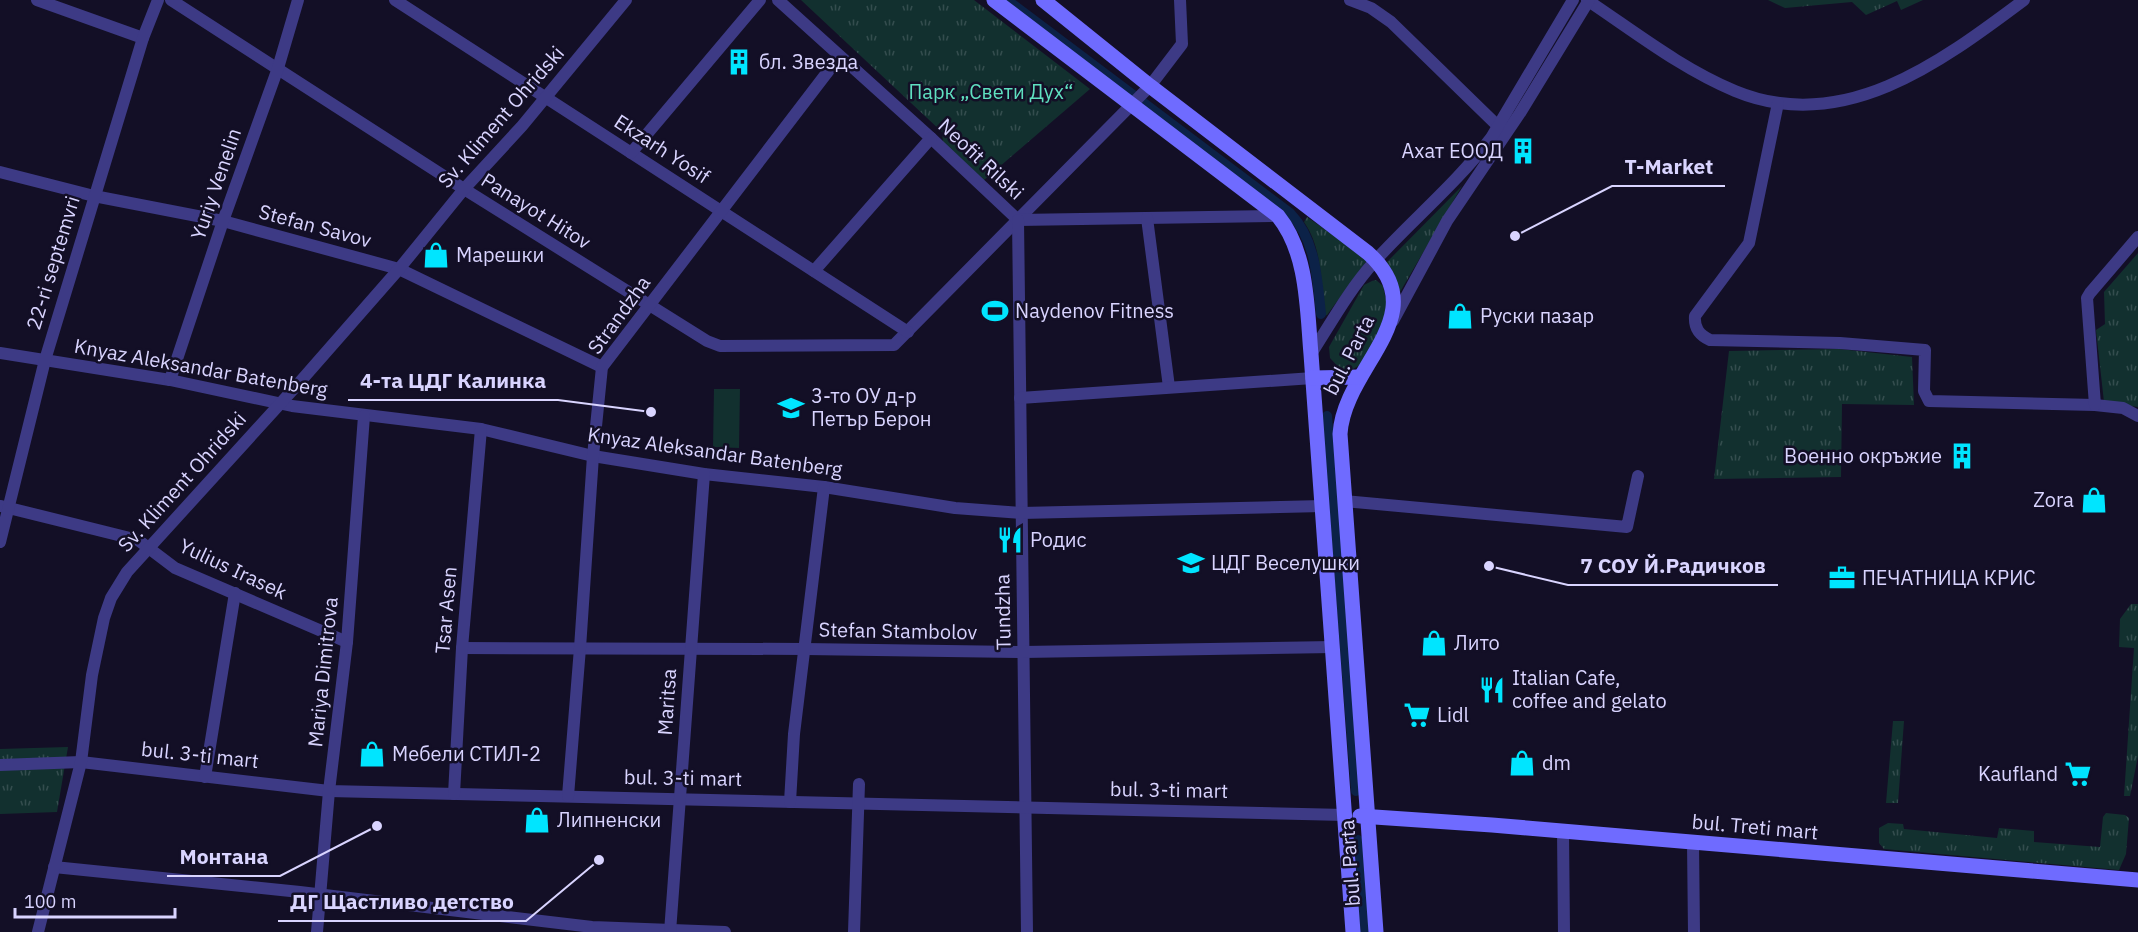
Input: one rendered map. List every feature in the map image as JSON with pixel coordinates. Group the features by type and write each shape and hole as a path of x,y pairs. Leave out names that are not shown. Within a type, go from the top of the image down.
{"main road":[{"name":"bul. Parta","path":"994,0 1141,95 1376,260 1385,271 1392,290 1394,309 1391,325 1348,399 1341,422 1344,501 1376,932"},
{"name":"bul. Parta","path":"1043,0 1141,95 1278,216 1295,246 1302,271 1311,354 1353,932"},
{"path":"1311,354 1327,371 1340,376"},
{"path":"1313,378 1360,377"},
{"name":"bul. 3-ti mart","path":"1345,815 1367,816"},
{"name":"bul. Treti mart","path":"1367,816 2138,880"}],"street":[{"path":"37,0 143,38"},
{"name":"22-ri septemvri","path":"0,542 4,506 45,360 143,38 158,0"},
{"name":"Panayot Hitov","path":"171,0 464,189 707,341 720,346 894,345 1141,95 1182,44 1180,0"},
{"name":"Yuriy Venelin","path":"170,380 223,221 278,68 298,0"},
{"name":"Ekzarh Yosif","path":"395,0 908,332"},
{"name":"Sv. Kliment Ohridski","path":"38,932 81,762 92,675 104,618 111,598 127,572 399,269 464,189 546,98 626,0"},
{"path":"631,153 760,0"},
{"name":"Neofit Rilski","path":"778,0 1018,220 1278,216"},
{"path":"1350,0 1371,8 1392,22 1502,130"},
{"path":"1391,325 1573,0"},
{"path":"1311,354 1347,297 1376,260 1428,209 1502,130 1588,0 1684,64 1734,90 1778,103 1805,105 1838,103 1885,88 1930,66 2024,0"},
{"name":"Strandzha","path":"568,796 593,456 602,367 839,57"},
{"path":"1778,103 1749,243 1695,316 1694,324 1703,336 1710,340 1840,343 1925,350 1924,391 1929,401 2095,405 2123,408 2134,414"},
{"path":"814,271 931,138"},
{"name":"Stefan Savov","path":"0,172 94,196 223,221 399,269 602,367"},
{"path":"1147,218 1169,387"},
{"name":"Tundzha","path":"1018,220 1028,932"},
{"path":"2095,405 2087,298 2138,237"},
{"name":"Knyaz Aleksandar Batenberg","path":"0,353 170,380 281,403 364,416 481,429 593,456 704,474 824,487 955,508 1021,513 1323,506"},
{"path":"1020,398 1313,378"},
{"name":"Mariya Dimitrova","path":"317,932 329,791 346,642 364,416"},
{"name":"Tsar Asen","path":"454,794 462,648 481,429"},
{"name":"Maritsa","path":"670,931 704,474"},
{"path":"1344,501 1627,527 1638,476"},
{"path":"790,802 794,734 824,487"},
{"name":"Yulius Irasek","path":"4,506 138,540 175,568 346,642"},
{"path":"205,777 235,593"},
{"name":"Stefan Stambolov","path":"462,648 1023,652 1333,647"},
{"name":"bul. 3-ti mart","path":"0,765 81,762 329,791 1345,815"},
{"path":"854,932 859,784"},
{"path":"1563,831 1564,932"},
{"path":"1693,843 1694,932"},
{"path":"54,867 320,894 592,927 724,932"}],"green space":[{"name":"Парк „Свети Дух“","path":"801,0 974,0 1090,89 984,180 943,142 942,132"},
{"path":"1768,0 1923,0 1901,10 1897,1 1866,15 1852,2 1785,8"},
{"path":"1462,186 1400,292 1393,272 1386,263"},
{"path":"1307,217 1368,259 1327,315 1323,316 1318,255 1304,222"},
{"path":"2138,253 2138,407 2104,402 2096,330 2105,324 2104,292"},
{"path":"1376,280 1383,286 1387,305 1386,318 1362,364 1353,369 1341,370 1330,358 1329,347 1364,285"},
{"path":"1839,349 1912,357 1914,405 1842,404 1841,477 1714,479 1729,351"},
{"path":"714,389 740,389 739,448 713,447"},
{"path":"2131,604 2138,604 2138,756 2130,796 2124,796 2134,648 2119,647 2120,619"},
{"path":"1893,721 1904,721 1898,803 1886,803"},
{"path":"68,747 57,812 0,814 0,749"},
{"path":"2106,813 2125,815 2129,818 2126,854 2119,870 1884,849 1879,843 1879,828 1888,823 1903,824 1904,829 1997,838 1999,828 2034,831 2034,842 2100,847 2103,817"}],"waterway":[{"path":"1007,0 1290,213 1305,235 1314,260 1321,314"},
{"path":"1327,416 1356,791"},
{"path":"1358,840 1365,932"}],"place":[{"name":"бл. Звезда","path":"739,62"},
{"name":"Ахат ЕООД","path":"1523,151"},
{"name":"T-Market","path":"1515,236"},
{"name":"Марешки","path":"436,255"},
{"name":"Naydenov Fitness","path":"995,311"},
{"name":"Руски пазар","path":"1460,316"},
{"name":"3-то ОУ д-р Петър Берон","path":"791,408"},
{"name":"4-та ЦДГ Калинка","path":"651,412"},
{"name":"Военно окръжие","path":"1962,456"},
{"name":"Zora","path":"2094,500"},
{"name":"Родис","path":"1010,540"},
{"name":"ЦДГ Веселушки","path":"1191,563"},
{"name":"7 СОУ Й.Радичков","path":"1489,566"},
{"name":"ПЕЧАТНИЦА КРИС","path":"1842,578"},
{"name":"Лито","path":"1434,643"},
{"name":"Italian Cafe, coffee and gelato","path":"1492,690"},
{"name":"Lidl","path":"1417,715"},
{"name":"Мебели СТИЛ-2","path":"372,754"},
{"name":"dm","path":"1522,763"},
{"name":"Kaufland","path":"2078,774"},
{"name":"Липненски","path":"537,820"},
{"name":"Монтана","path":"377,826"},
{"name":"ДГ Щастливо детство","path":"599,860"}]}
